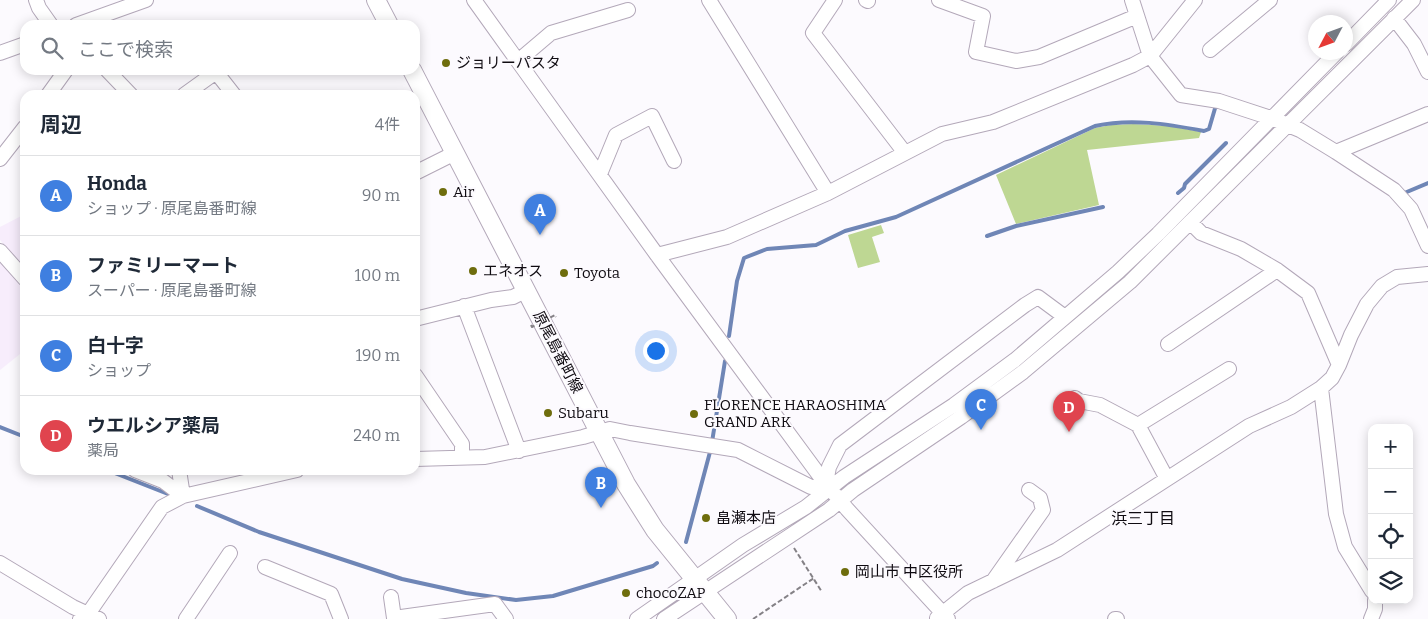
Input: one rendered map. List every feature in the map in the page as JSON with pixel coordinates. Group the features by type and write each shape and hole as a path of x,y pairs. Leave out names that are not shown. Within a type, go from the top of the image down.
{"main road":[{"path":"376,0 386,20"},
{"name":"原尾島番町線","path":"415,75 599,432 639,505 670,550 727,619"}],"street":[{"path":"36,0 47,20"},
{"path":"90,20 146,0"},
{"path":"474,0 657,254 828,486 942,617 968,593 1057,550 1249,426 1291,407 1321,388 1332,378 1367,304 1382,286 1397,277 1428,274"},
{"path":"709,0 828,193"},
{"path":"834,0 813,34 905,154"},
{"path":"939,0 983,16 976,52 1016,61 1039,57 1138,16"},
{"path":"1132,0 1150,56 1181,95 1219,101 1271,118 1300,130 1336,152 1394,190 1411,209 1428,246"},
{"path":"657,254 727,237 828,193 942,134 993,122 1133,65 1150,56 1195,0"},
{"path":"1210,50 1270,0"},
{"path":"1353,37 1389,0"},
{"path":"637,619 700,585 829,510 840,500 962,417 1023,372 1130,282 1413,0"},
{"path":"518,61 551,32 628,10"},
{"path":"1394,18 1414,44 1428,72"},
{"path":"0,53 20,46"},
{"path":"664,619 743,545 806,506 828,486 954,405 1015,360 1118,272 1158,234 1329,60"},
{"path":"52,90 62,75"},
{"path":"112,75 126,90"},
{"path":"191,90 212,75"},
{"path":"218,75 230,90"},
{"path":"1336,152 1428,114"},
{"path":"600,174 616,135 652,116 674,161"},
{"path":"0,159 20,133"},
{"path":"420,170 455,153"},
{"path":"1190,222 1201,233 1241,250 1277,270 1308,293 1339,365"},
{"path":"0,251 20,274"},
{"path":"1168,344 1277,270"},
{"path":"420,318 464,306 513,297 527,290"},
{"path":"828,486 830,467 840,445 1025,305 1038,297 1065,317"},
{"path":"464,306 519,451"},
{"path":"1138,424 1229,369"},
{"path":"420,382 462,444 462,458"},
{"path":"1321,388 1336,514 1345,547 1368,584"},
{"path":"1076,398 1079,401 1100,405 1138,424 1167,479"},
{"path":"420,460 485,457 617,429 630,433 738,450 811,487 828,486"},
{"path":"148,475 163,481 183,496"},
{"path":"180,475 183,496"},
{"path":"0,563 89,617 162,508 183,496 275,475"},
{"path":"992,582 1043,510 1040,498 1029,490"},
{"path":"186,619 230,553"},
{"path":"265,567 331,594 341,619"},
{"path":"391,598 394,618 495,604 506,619"},
{"path":"1371,619 1375,604"}],"path":[{"path":"531,325 532,327 555,315 556,317"},
{"path":"792,546 822,592"},
{"path":"753,619 814,578"}],"shaded area":[{"path":"20,217 20,263 0,240 0,227"},
{"path":"0,256 20,278 20,354 0,370"}],"green space":[{"path":"1133,124 1170,126 1201,132 1199,138 1087,150 1099,205 1016,224 996,175 1095,128"},
{"path":"881,225 884,233 872,237 880,262 858,268 848,235"}],"waterway":[{"path":"729,336 737,281 744,258 767,249 816,245 845,231 896,217 1095,126 1136,122 1163,124 1204,131 1209,129 1216,105 1219,105"},
{"path":"1178,193 1226,143"},
{"path":"1402,194 1428,183"},
{"path":"987,236 1016,226 1103,207"},
{"path":"712,442 725,361"},
{"path":"0,427 20,435"},
{"path":"686,542 710,452"},
{"path":"120,475 168,494"},
{"path":"197,506 259,532 402,579 466,593 516,600 553,596 653,566 657,563"}],"place":[{"name":"ジョリーパスタ","path":"446,63"},
{"name":"Air","path":"443,192"},
{"name":"Honda","path":"540,235"},
{"name":"エネオス","path":"473,271"},
{"name":"Toyota","path":"564,273"},
{"name":"Subaru","path":"548,413"},
{"name":"FLORENCE HARAOSHIMA GRAND ARK","path":"694,414"},
{"name":"白十字","path":"981,430"},
{"name":"ウエルシア薬局","path":"1069,432"},
{"name":"ファミリーマート","path":"601,508"},
{"name":"畠瀬本店","path":"706,518"},
{"name":"岡山市 中区役所","path":"845,572"},
{"name":"chocoZAP","path":"626,593"}],"district":[{"name":"浜三丁目","path":"1143,518"}]}
